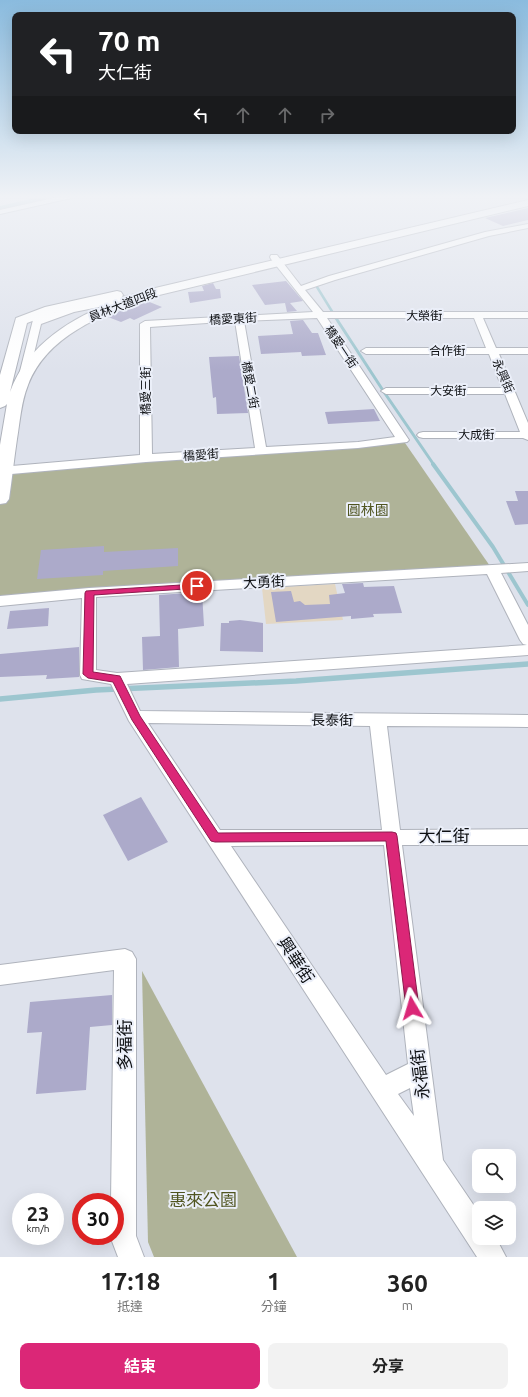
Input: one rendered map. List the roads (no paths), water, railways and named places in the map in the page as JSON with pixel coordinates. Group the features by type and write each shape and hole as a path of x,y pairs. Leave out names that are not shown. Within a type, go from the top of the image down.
{"main road":[{"name":"員林大道四段","path":"0,403 21,321 299,254"},
{"name":"員林大道四段","path":"0,499 2,471 13,410 23,380 40,354 78,323 102,311 152,293 301,254"}],"street":[{"path":"301,289 332,278 418,254"},
{"name":"橋愛一街","path":"277,259 324,315 403,440"},
{"path":"23,380 37,318 48,317 152,293"},
{"name":"大榮街","path":"324,315 528,315"},
{"name":"橋愛東街","path":"145,324 239,318 324,315"},
{"name":"永興街","path":"478,316 528,436"},
{"name":"橋愛二街","path":"239,318 261,451"},
{"name":"橋愛三街","path":"145,324 146,458"},
{"name":"合作街","path":"366,351 528,351"},
{"name":"大安街","path":"386,391 509,391"},
{"name":"大成街","path":"423,435 528,436"},
{"name":"橋愛街","path":"2,471 146,458 403,440"},
{"name":"大勇街","path":"0,601 89,593 521,567"},
{"path":"496,568 528,640"},
{"path":"89,593 88,674 120,685 528,650"},
{"name":"興華街","path":"120,685 135,717 472,1225"},
{"name":"長泰街","path":"135,717 378,721 528,721"},
{"name":"永福街","path":"378,721 432,1164"},
{"name":"大仁街","path":"215,838 392,836 528,837"},
{"name":"多福街","path":"0,975 126,959 123,1236 131,1257"},
{"path":"382,1090 420,1070"},
{"name":"興華街","path":"485,1245 493,1257"}],"waterway":[{"path":"317,287 333,313"},
{"path":"332,312 434,465"},
{"path":"433,464 493,547 528,605"},
{"path":"0,699 96,690 296,681 528,664"}],"park label":[{"name":"圓林園","path":"368,510"},
{"name":"惠來公園","path":"203,1200"}]}
